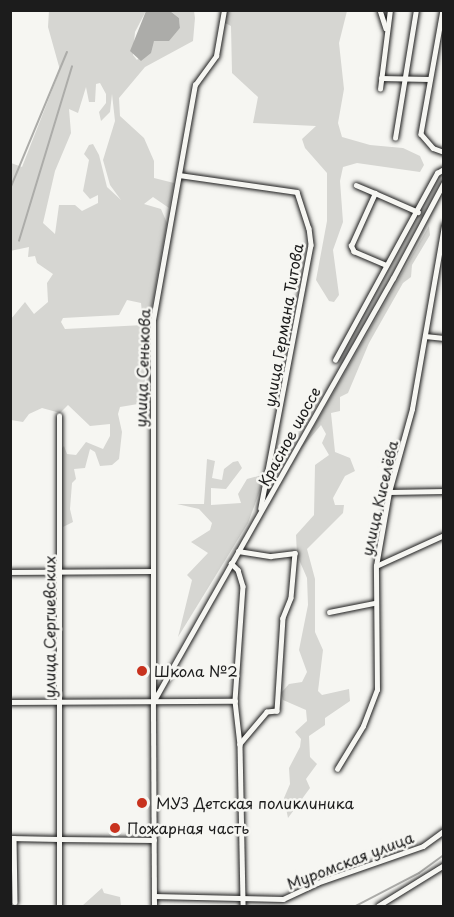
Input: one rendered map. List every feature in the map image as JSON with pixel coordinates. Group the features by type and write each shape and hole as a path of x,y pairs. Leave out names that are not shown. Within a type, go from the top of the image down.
{"main road":[{"name":"Красное шоссе","path":"153,702 393,278 444,182"},
{"path":"153,702 154,906"},
{"path":"59,906 59,838 154,840"}],"street":[{"name":"улица Сенькова","path":"153,702 153,320 195,85 216,56 224,10"},
{"path":"380,10 387,31"},
{"path":"380,89 390,10"},
{"path":"395,138 416,10"},
{"path":"443,10 421,134 433,148 444,152"},
{"path":"381,78 429,79"},
{"path":"335,360 385,265 418,212 437,172 444,169"},
{"name":"улица Германа Титова","path":"179,175 297,192 309,228 311,245 261,510"},
{"path":"356,185 418,212"},
{"path":"375,193 351,246 354,252 385,265"},
{"name":"улица Киселёва","path":"337,769 363,726 377,690 376,566 389,492 412,409 444,225"},
{"path":"425,336 444,338"},
{"name":"улица Сергиевских","path":"59,416 61,570 59,838"},
{"path":"389,492 444,491"},
{"path":"376,566 444,535"},
{"path":"238,551 271,556 295,553 291,598 284,618 278,711 267,712 240,744"},
{"path":"231,563 238,570 243,586 235,701 240,744 243,906"},
{"path":"10,572 152,571"},
{"path":"329,612 375,603"},
{"path":"153,681 162,685"},
{"path":"10,702 235,701"},
{"name":"Муромская улица","path":"154,896 242,896 283,899 316,883 423,846 444,831"},
{"path":"15,902 12,838 59,838"},
{"path":"378,906 444,866"}],"shaded area":[{"path":"49,10 146,11 135,32 133,55 137,60 154,41 169,40 180,28 179,18 170,11 194,11 193,41 145,67 119,98 120,116 144,138 154,161 154,178 174,183 169,208 153,197 144,204 161,209 167,223 151,312 142,313 141,303 127,300 119,315 63,318 61,322 65,329 144,325 146,348 144,403 120,407 118,414 122,432 119,459 112,465 100,466 95,452 90,449 85,468 74,469 76,479 72,483 70,509 73,522 63,527 61,449 64,446 67,454 76,455 86,442 103,449 110,436 110,424 90,426 68,405 60,413 42,408 29,414 23,422 11,420 11,319 25,302 34,314 48,302 47,283 53,274 37,263 35,256 28,257 29,247 10,251 11,163 22,167 60,70 48,27","holes":["100,83 106,94 106,103 99,112 101,121 110,112 112,94 115,121 103,160 110,185 121,200 107,187 99,155 93,144 89,145 84,154 89,160 83,191 90,199 98,195 98,203 82,211 75,205 59,205 55,234 43,223 55,171 71,133 69,109 78,113 86,87 89,102 95,102 96,84"]},
{"path":"146,11 170,11 179,18 180,28 169,41 154,41 151,53 141,61 130,51"},
{"path":"226,11 347,11 339,43 344,89 338,123 342,137 370,145 403,148 420,156 424,165 420,172 357,163 343,167 340,181 343,222 333,250 339,295 334,302 329,301 316,280 327,221 327,173 305,148 302,139 316,126 253,123 258,97 232,73 231,26 225,23"},
{"path":"429,226 430,235 412,265 411,277 403,283 369,343 348,393 340,397 340,411 331,413 335,452 350,458 355,471 345,476 333,498 335,505 344,505 343,513 307,549 315,579 315,632 323,650 318,691 322,695 349,689 350,701 325,718 325,725 309,736 310,757 317,764 306,779 310,788 288,818 284,798 290,784 289,768 300,747 301,739 295,732 307,721 306,710 283,700 281,693 289,684 302,682 307,672 299,650 308,605 307,578 297,555 296,535 314,515 315,465 329,455 322,443 326,434 321,425 301,449"},
{"path":"207,459 215,461 212,478 222,480 224,469 233,462 238,461 242,468 226,489 211,488 211,505 241,503 238,494 247,479 262,475 263,482 248,523 178,637 192,580 187,575 208,553 191,542 210,530 212,523 199,509 177,504 204,504"},
{"path":"102,888 104,893 120,897 121,906 82,906"}],"waterway":[{"path":"10,189 67,52"},
{"path":"19,241 72,67"},
{"path":"356,906 419,873 444,855"},
{"path":"10,906 15,906"}],"place":[{"name":"Школа №2","path":"142,671"},
{"name":"МУЗ Детская поликлиника","path":"142,803"},
{"name":"Пожарная часть","path":"115,828"}]}
